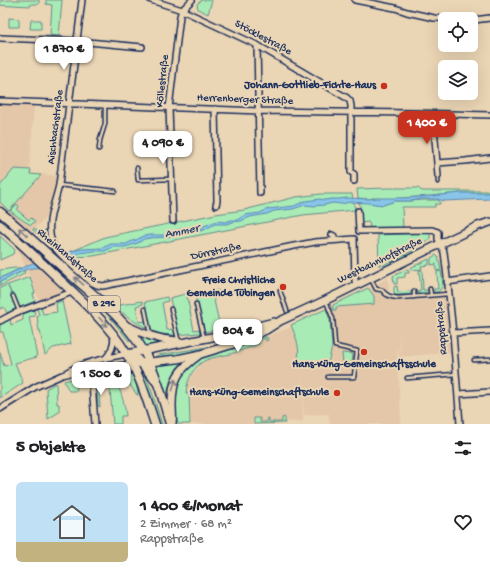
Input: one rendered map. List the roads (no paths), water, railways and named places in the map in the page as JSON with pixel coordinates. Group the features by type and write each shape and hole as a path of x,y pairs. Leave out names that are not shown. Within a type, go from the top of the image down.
{"main road":[{"name":"Rheinlandstraße","path":"0,212 127,326 143,350 145,363 158,385 171,424"},
{"name":"Westbahnhofstraße","path":"201,354 237,343 266,330 280,321 478,226 490,222"},
{"name":"Rheinlandstraße","path":"0,225 35,256 114,334 132,364 144,391 155,424"},
{"name":"Westbahnhofstraße","path":"143,350 204,339 280,321"},
{"name":"B 296","path":"127,326 160,339 188,342"},
{"path":"127,354 143,350"},
{"path":"127,354 134,355 145,363"},
{"name":"B 296","path":"171,424 173,419 173,392 177,377 183,367 201,354"},
{"path":"132,364 177,359 201,354"}],"street":[{"name":"Aischbachstraße","path":"82,0 59,185 51,213 50,227 52,243 56,250 92,282 102,286"},
{"name":"Stöcklestraße","path":"151,0 182,10 258,45 347,98 350,101 351,113"},
{"path":"182,10 192,0"},
{"path":"355,0 438,18"},
{"name":"Köllestraße","path":"174,221 169,108 182,10"},
{"path":"478,19 490,18"},
{"path":"0,38 77,41 142,47"},
{"path":"258,45 260,193"},
{"name":"Herrenberger Straße","path":"0,101 259,111 490,115"},
{"path":"215,109 216,205"},
{"path":"351,113 351,172 354,174 354,181"},
{"path":"433,114 438,176"},
{"path":"437,163 490,158"},
{"path":"357,285 355,281 354,239 359,232 358,212"},
{"name":"Rappstraße","path":"359,232 432,230 438,232 440,244 444,252 448,282 460,424"},
{"name":"Dürrstraße","path":"102,286 333,237 354,239"},
{"path":"448,282 490,276"},
{"path":"0,321 19,311 72,292"},
{"path":"453,333 490,331"},
{"path":"105,359 112,349 114,334"},
{"path":"0,409 35,387 73,369 127,354"},
{"path":"62,375 73,372 132,364"},
{"path":"90,370 95,424"},
{"path":"458,394 490,392"}],"lane":[{"path":"99,149 105,124 105,104"},
{"path":"137,168 138,180 172,179"},
{"path":"438,176 438,182"},
{"path":"59,185 115,191"},
{"path":"371,278 376,289 382,290 386,295 397,298 449,294"},
{"path":"430,289 431,295"},
{"path":"280,291 287,311"},
{"path":"414,291 414,297"},
{"path":"13,296 19,311"},
{"path":"326,300 333,319 335,346 357,351 354,376 328,377"},
{"path":"196,304 204,339"},
{"path":"145,309 150,336"},
{"path":"171,309 178,341"},
{"path":"474,360 490,359"},
{"path":"407,378 456,374"}],"water":[{"name":"Ammer","path":"460,193 490,193 490,199 444,201 437,199 422,199 395,201 383,205 350,202 314,206 305,205 293,209 274,211 227,224 215,224 204,230 185,231 168,237 144,239 138,243 125,247 113,247 105,251 80,253 50,266 27,269 0,282 0,278 35,262 58,254 82,249 102,248 111,244 126,244 144,236 165,235 185,228 197,229 214,222 237,220 245,215 260,213 268,209 294,206 305,201 347,198 406,198"}],"place":[{"name":"Johann-Gottlieb-Fichte-Haus","path":"384,86"},
{"name":"Freie Christliche Gemeinde Tübingen","path":"283,287"},
{"name":"Hans-Küng-Gemeinschaftsschule","path":"364,352"},
{"name":"Hans-Küng-Gemeinschaftschule","path":"337,393"}]}
